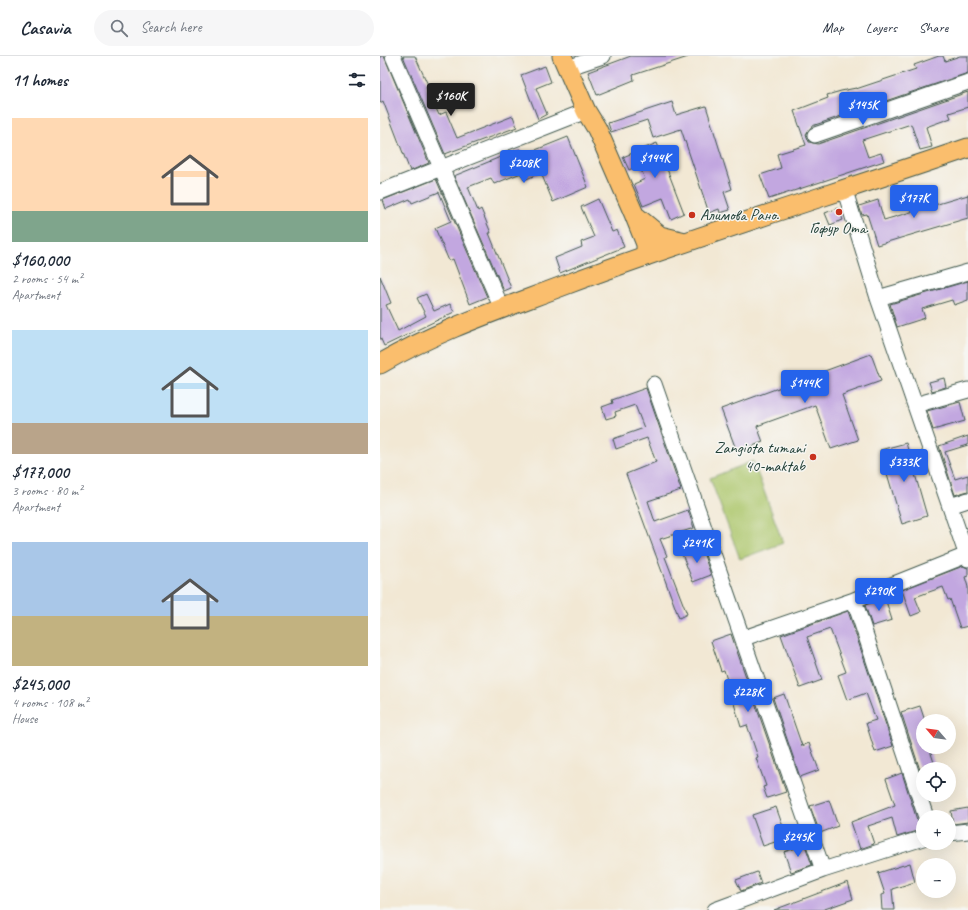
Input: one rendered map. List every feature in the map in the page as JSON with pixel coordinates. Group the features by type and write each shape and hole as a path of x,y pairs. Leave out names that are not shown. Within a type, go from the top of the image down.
{"main road":[{"path":"565,62 586,111 597,129 634,214 646,244 646,256"},
{"path":"586,111 590,132 639,247 646,256"},
{"path":"380,363 416,344 502,309 646,256 968,148"},
{"path":"634,214 660,236 685,242"}],"street":[{"path":"393,56 502,309"},
{"path":"565,62 603,56"},
{"path":"815,135 968,82"},
{"path":"380,192 586,111"},
{"path":"744,638 854,600 967,557 878,298 845,190"},
{"path":"878,298 968,272"},
{"path":"654,384 744,638 823,870"},
{"path":"915,405 968,390"},
{"path":"950,506 968,500"},
{"path":"854,600 924,810"},
{"path":"956,832 968,831"},
{"path":"715,910 823,870 916,840"}],"green space":[{"path":"753,461 783,543 740,559 710,478"}],"building":[{"path":"380,56 384,56 429,163 410,171 383,101 380,103"},
{"path":"403,56 415,56 439,115 446,112 457,138 513,116 517,127 445,154"},
{"path":"631,56 688,57 633,75 634,80 597,95 588,72"},
{"path":"943,56 945,61 960,56 968,56 968,73 812,126 806,134 809,142 818,144 968,92 968,107 949,113 951,118 926,127 932,147 920,150 911,124 862,140 868,157 881,153 884,161 769,199 760,175 781,168 777,154 806,145 794,111 828,98 827,95 856,89 916,69 914,65"},
{"path":"545,66 551,82 536,88 547,114 538,119 521,75"},
{"path":"672,102 676,115 706,106 732,189 724,192 730,210 720,213 719,209 709,213 681,129 653,138 647,120 611,132 608,123"},
{"path":"568,137 588,187 553,202 541,173 524,180 521,173 494,184 491,178 468,187 478,211 481,209 511,288 504,291 454,176 520,149 523,155"},
{"path":"657,143 684,213 671,219 663,198 643,206 634,184 645,179 639,165 629,170 623,157"},
{"path":"436,179 487,297 470,304 453,259 449,261 435,228 451,221 439,192 412,203 410,199 386,209 383,200"},
{"path":"968,195 968,218 877,245 867,214 862,215 859,206 878,200 884,220"},
{"path":"598,199 612,232 617,230 624,247 560,273 555,258 582,247 581,242 594,237 581,207"},
{"path":"838,208 843,220 830,225 825,213"},
{"path":"380,276 391,303 386,305 398,331 426,316 417,298 426,294 434,311 450,304 454,312 384,346 380,337"},
{"path":"968,281 968,300 954,305 952,300 922,309 925,318 897,327 890,304"},
{"path":"871,354 881,381 842,395 858,440 831,449 815,405 757,426 763,442 737,452 721,409"},
{"path":"944,378 946,387 932,391 929,382"},
{"path":"646,388 681,490 648,501 655,522 688,510 694,528 660,539 667,556 665,557 687,614 679,618 626,474 656,462 647,438 616,449 613,439 644,428 635,405 615,412 616,416 606,419 602,407 613,403 612,400"},
{"path":"960,402 965,421 933,430 927,411"},
{"path":"968,436 968,445 945,452 955,479 968,475 968,491 955,495 939,446"},
{"path":"906,443 927,516 902,524 880,450"},
{"path":"701,547 711,575 693,582 682,554"},
{"path":"963,566 968,568 968,576 965,577 968,587 968,626 960,628 950,599 948,600 943,587 915,597 921,612 911,616 902,590"},
{"path":"885,598 892,620 872,626 865,605"},
{"path":"848,611 893,746 875,752 866,723 876,720 866,693 847,700 838,675 846,672 830,629 807,637 822,680 800,688 781,635"},
{"path":"731,634 786,792 767,798 763,787 766,786 756,758 758,757 747,725 741,727 724,670 721,671 711,641"},
{"path":"784,694 802,746 809,743 819,770 800,777 773,698"},
{"path":"920,706 923,714 916,714 916,754 931,754 934,762 917,762 901,712"},
{"path":"902,773 916,817 916,831 897,837 892,818 868,826 874,844 860,849 851,822 895,805 886,779"},
{"path":"829,800 838,826 820,833 810,806"},
{"path":"776,807 787,838 763,846 752,815"},
{"path":"968,808 968,822 956,824 956,810"},
{"path":"805,845 812,865 791,872 784,852"},
{"path":"910,863 915,882 892,889 894,910 882,910 881,895 885,894 878,873"},
{"path":"757,872 761,883 741,891 736,880"},
{"path":"848,882 853,899 822,910 774,910"}],"place":[{"name":"Гофур Ота.","path":"839,212"},
{"name":"Алимова Рано.","path":"692,215"},
{"name":"Zangiota tumani 40-maktab","path":"813,457"}]}
